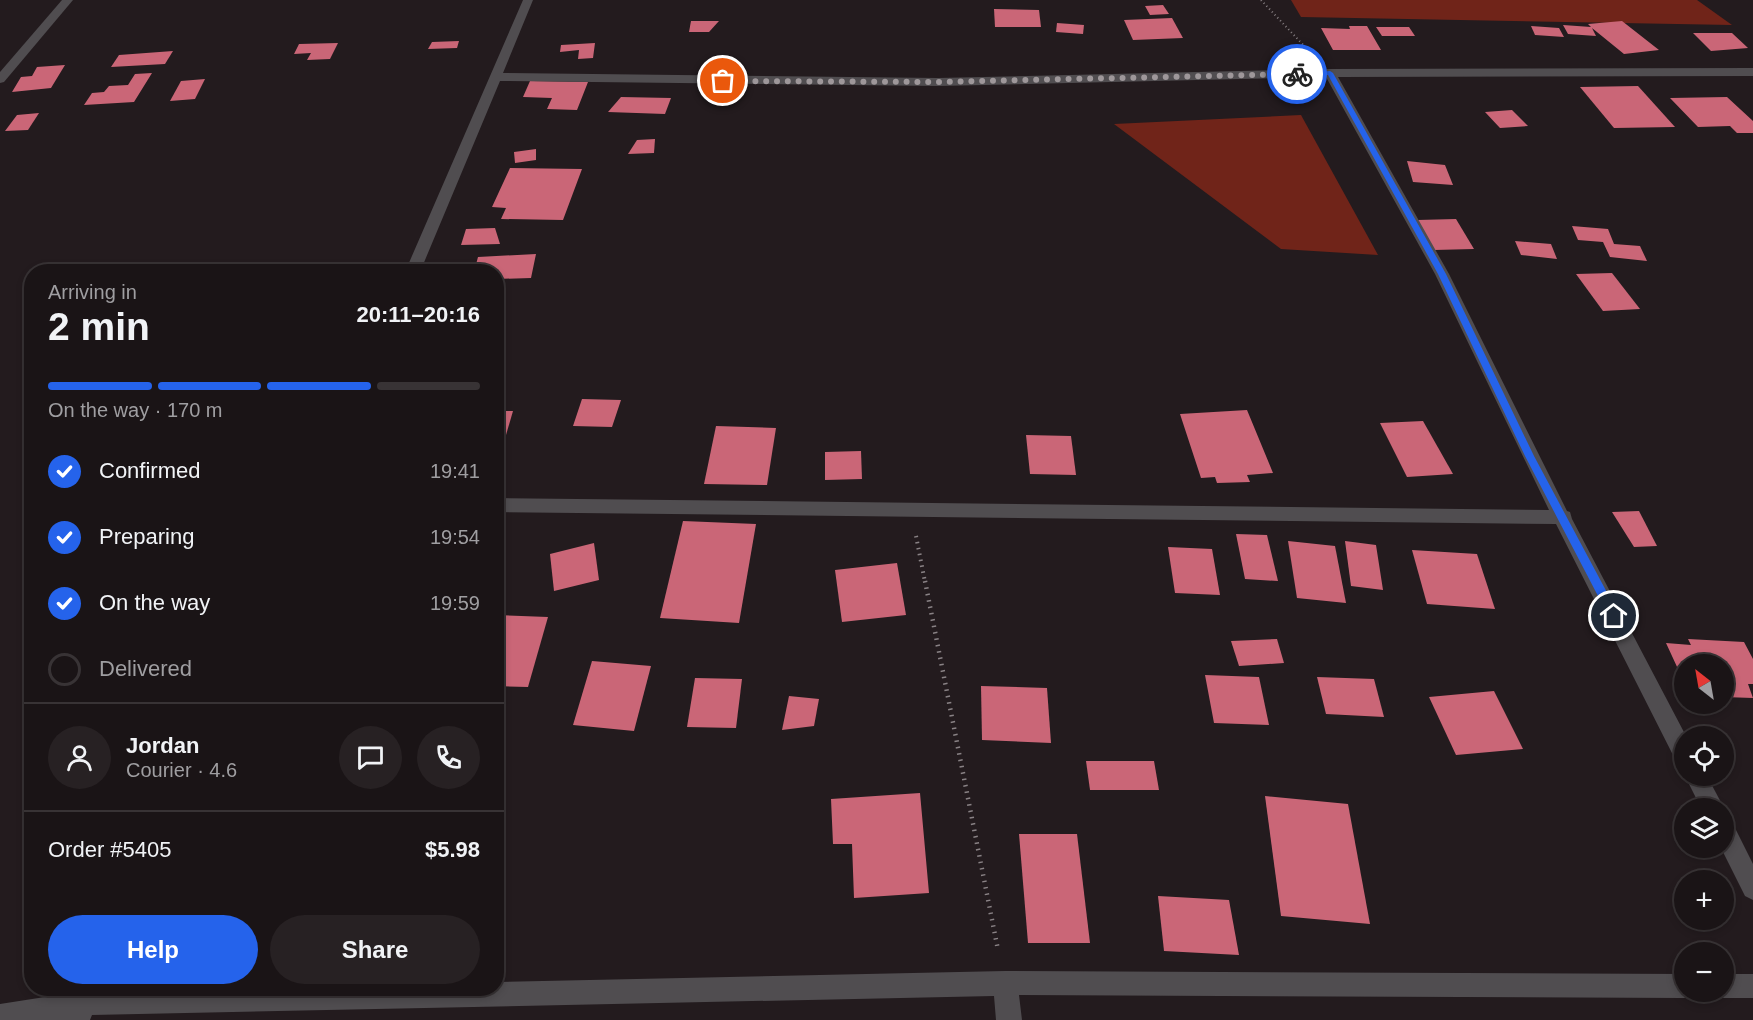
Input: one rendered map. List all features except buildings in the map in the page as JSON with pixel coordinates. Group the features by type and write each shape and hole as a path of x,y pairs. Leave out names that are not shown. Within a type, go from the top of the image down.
{"street":[{"path":"0,79 68,0"},
{"path":"415,264 528,0"},
{"path":"496,77 938,82 1330,73 1753,72"},
{"path":"1330,73 1442,274 1530,456 1674,734"},
{"path":"504,505 911,508 1563,518"},
{"path":"1734,850 1753,888"},
{"path":"1005,983 1009,1020"},
{"path":"504,994 1005,983 1674,986"},
{"path":"1734,986 1753,986"},
{"path":"0,1017 84,1004 435,996"}],"path":[{"path":"1261,0 1330,73"},
{"path":"911,508 1005,983"}],"shaded area":[{"path":"1291,0 1697,0 1732,25 1301,17"},
{"path":"1301,115 1378,255 1281,249 1114,124"}],"way so far":[{"path":"723,81 938,82 1297,74"}],"route":[{"path":"1297,74 1330,73 1442,274 1530,456 1614,616"}]}
